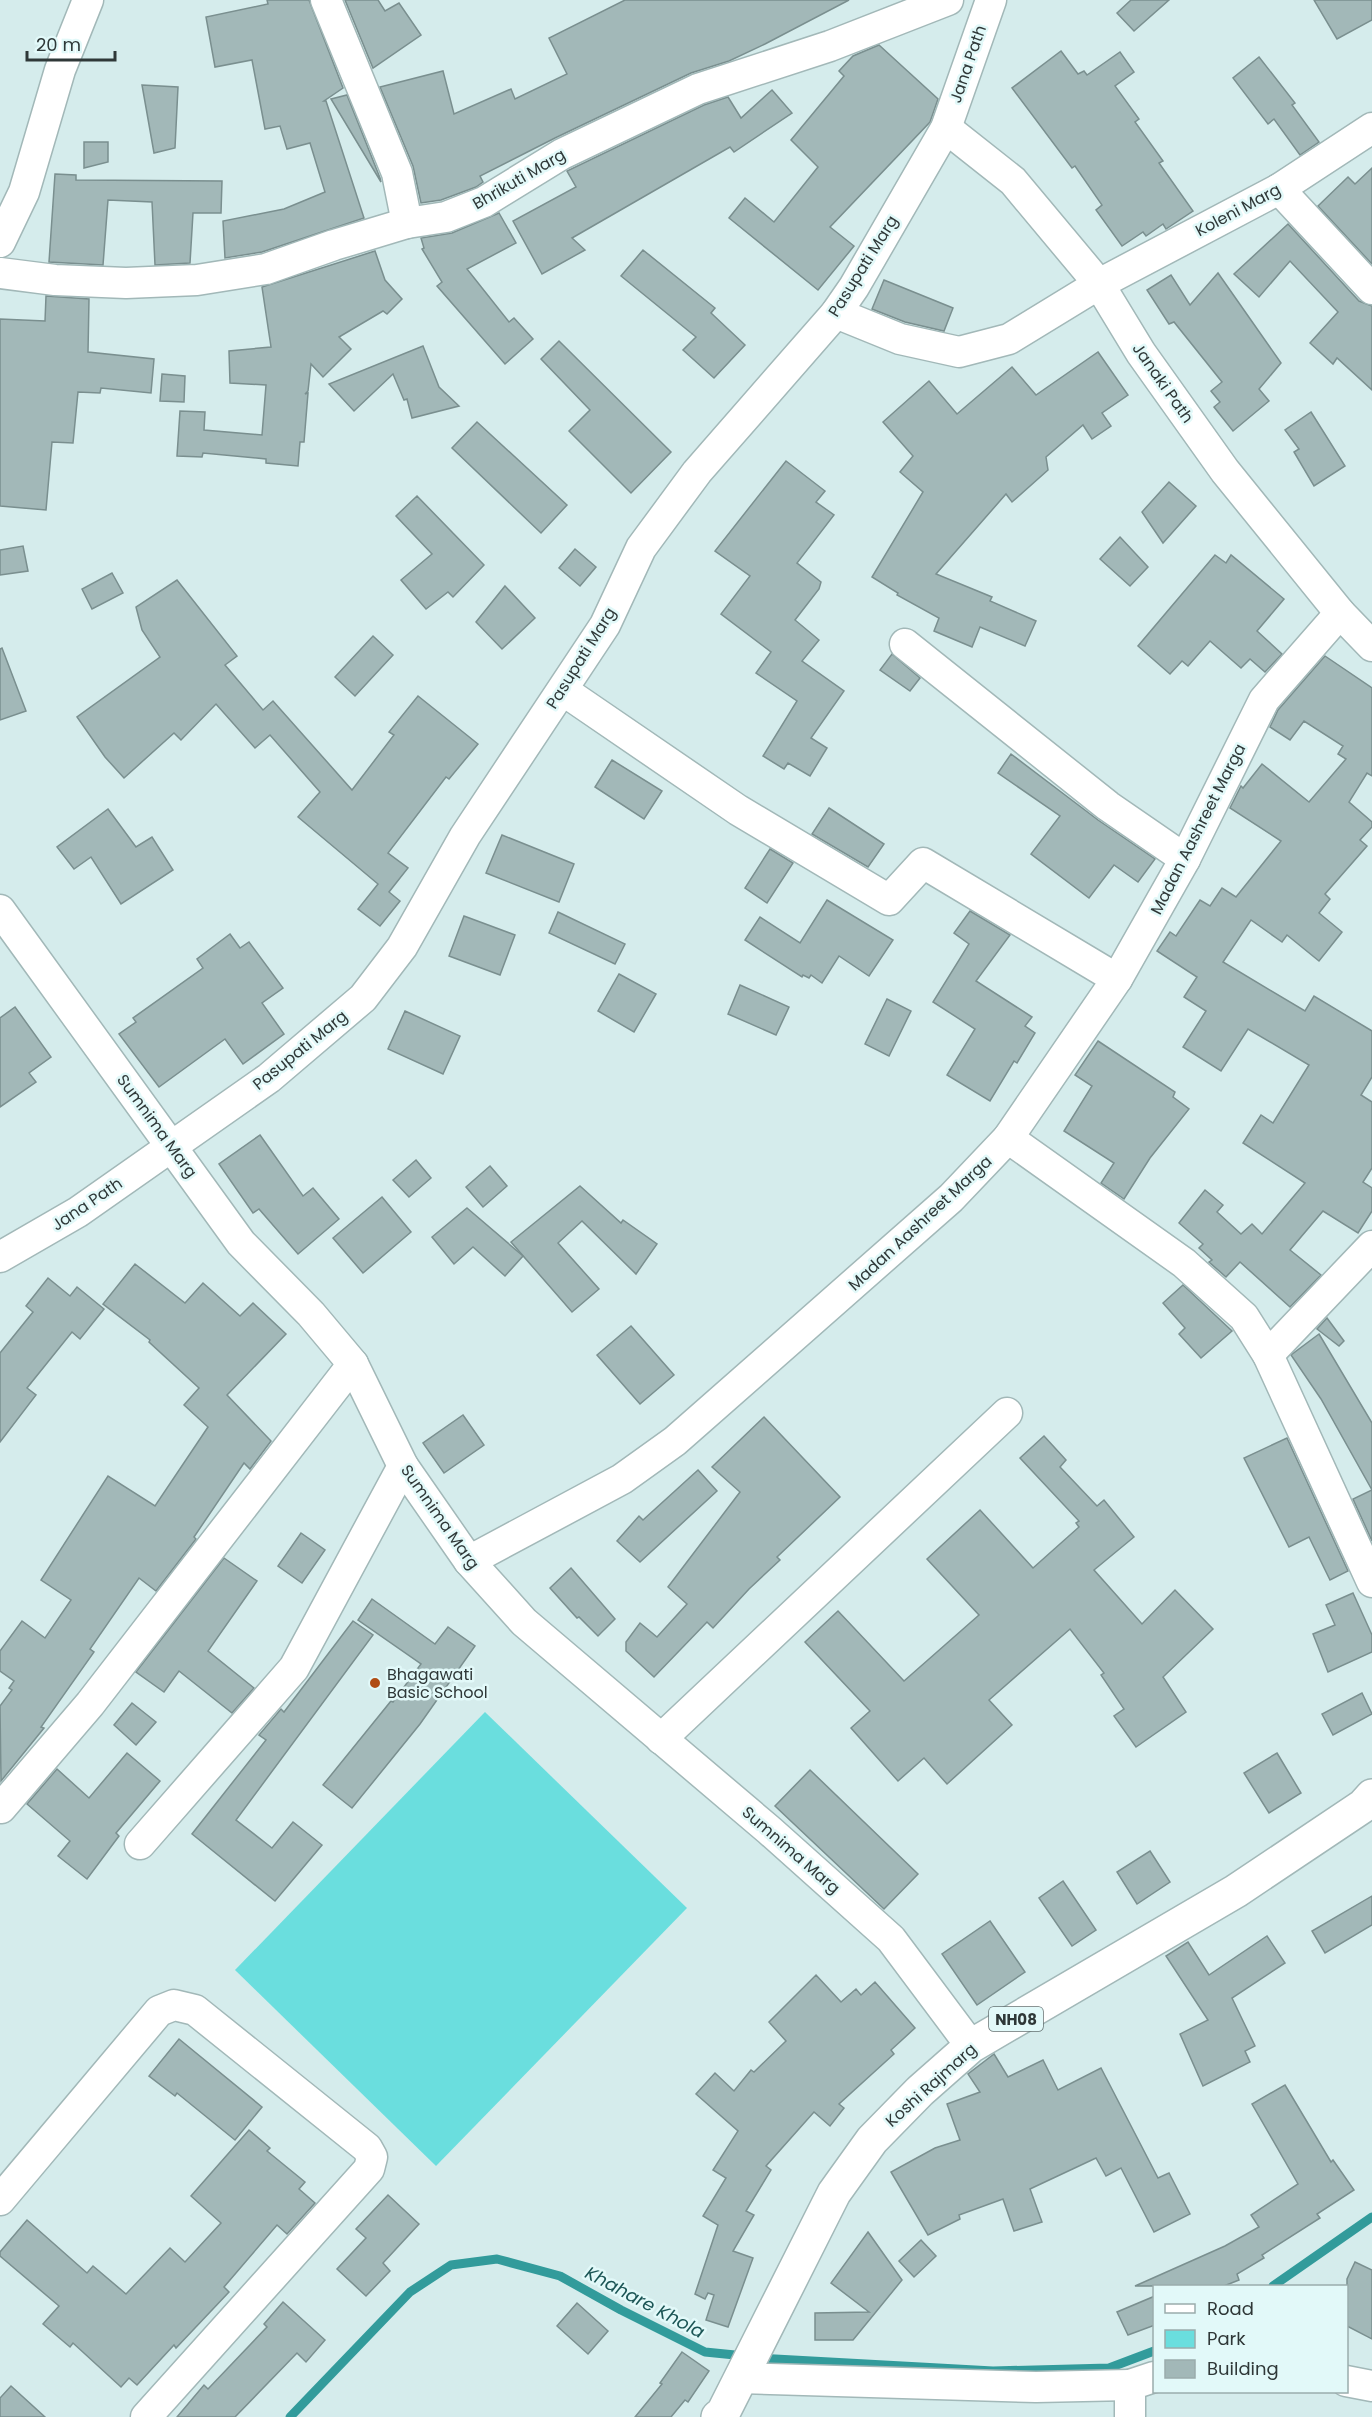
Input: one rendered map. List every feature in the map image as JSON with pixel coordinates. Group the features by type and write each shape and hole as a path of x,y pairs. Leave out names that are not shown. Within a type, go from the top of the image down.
{"main road":[{"name":"Koshi Rajmarg","path":"742,2375 834,2193 872,2140 970,2046 1236,1891 1363,1806 1372,1796"},
{"name":"NH08","path":"721,2416 742,2375"}],"street":[{"path":"0,242 24,192 60,70 88,0"},
{"path":"326,0 397,172 406,223"},
{"name":"Bhrikuti Marg","path":"0,273 55,280 126,283 197,280 266,269 406,223 446,217 484,202 562,154 698,89 830,46 948,0"},
{"name":"Jana Path","path":"946,129 991,0"},
{"name":"Koleni Marg","path":"836,313 900,339 959,352 1009,339 1099,284 1279,189 1372,128"},
{"name":"Janaki Path","path":"946,129 1013,181 1099,284 1141,353 1225,471 1340,613 1372,646"},
{"name":"Pasupati Marg","path":"171,1144 269,1078 363,998 402,947 465,836 510,765 564,690 605,626 648,539 697,472 836,313 854,287 946,129"},
{"path":"1279,189 1372,289"},
{"name":"Madan Aashreet Marga","path":"469,1561 622,1479 675,1442 951,1198 1008,1138 1117,979 1185,860 1264,700 1340,613"},
{"path":"905,644 1108,806 1185,860"},
{"path":"564,690 738,810 889,900 923,863 1117,979"},
{"name":"Sumnima Marg","path":"0,910 241,1243 311,1314 353,1364 403,1466 469,1561 524,1622 769,1830 891,1939 970,2046"},
{"path":"1008,1138 1184,1263 1244,1317 1268,1355 1372,1582"},
{"name":"Jana Path","path":"0,1257 78,1212 171,1144"},
{"path":"1268,1355 1372,1246"},
{"path":"1,1808 90,1704 353,1364"},
{"path":"661,1739 1007,1413"},
{"path":"140,1844 294,1668 403,1466"},
{"path":"0,2200 159,2011 174,2005 195,2010 367,2148 372,2157 369,2169 146,2417"},
{"path":"742,2375 1036,2387 1142,2381 1130,2417"},
{"path":"1348,2381 1372,2386"}],"green space":[{"path":"485,1712 687,1908 436,2166 235,1970"}],"building":[{"path":"267,0 309,0 343,88 324,101 326,101 364,218 262,252 225,258 223,221 284,209 325,192 310,143 287,149 280,126 265,129 252,60 215,67 206,17 268,4"},
{"path":"345,0 378,0 385,11 399,3 421,35 373,68"},
{"path":"625,0 849,0 729,61 691,73 555,138 480,176 483,182 476,187 441,200 421,203 413,166 380,87 443,71 454,114 511,89 515,99 567,74 549,38"},
{"path":"1131,0 1169,0 1134,31 1117,13"},
{"path":"1314,0 1372,0 1372,20 1337,39"},
{"path":"879,45 938,99 930,122 830,227 854,246 818,290 729,218 745,198 774,222 818,167 791,140 844,76 839,71 853,56"},
{"path":"1061,51 1078,74 1084,71 1087,75 1120,52 1134,72 1115,86 1139,119 1135,122 1163,161 1159,163 1193,211 1166,229 1163,224 1146,236 1143,232 1122,246 1096,210 1102,205 1075,166 1072,168 1012,88"},
{"path":"1259,57 1295,103 1292,105 1319,142 1300,155 1274,119 1268,124 1233,78"},
{"path":"142,85 178,87 175,148 154,153"},
{"path":"772,90 792,113 734,152 730,147 572,238 585,250 542,274 513,221 576,187 567,171 704,105 728,97 741,118"},
{"path":"347,95 380,178 381,182 331,99"},
{"path":"84,142 108,142 108,162 84,168"},
{"path":"1372,168 1372,264 1318,206 1348,177 1355,184"},
{"path":"55,174 76,175 76,180 222,181 221,213 193,213 190,263 155,265 152,202 108,200 103,265 49,262"},
{"path":"499,213 516,243 467,269 509,322 514,318 533,339 505,364 437,286 442,282 422,249 424,248 421,238 452,233"},
{"path":"1288,224 1359,301 1372,306 1372,390 1337,358 1333,364 1310,343 1338,312 1290,261 1259,297 1234,274"},
{"path":"643,250 715,308 711,313 745,345 714,378 683,350 696,337 621,276"},
{"path":"375,251 385,280 402,299 387,314 383,311 339,337 351,349 323,377 311,364 308,391 305,394 308,393 304,442 300,442 298,466 266,463 266,459 203,453 202,457 177,456 180,411 205,412 204,430 262,435 266,385 230,383 229,351 271,347 262,287"},
{"path":"1218,273 1281,363 1259,389 1269,401 1233,431 1214,407 1220,402 1211,391 1222,382 1174,322 1169,324 1147,290 1171,275 1190,305"},
{"path":"884,280 953,308 944,331 905,322 872,309"},
{"path":"46,296 89,299 88,352 154,359 151,393 101,388 100,393 78,392 73,443 52,442 46,510 0,506 0,319 45,321"},
{"path":"559,341 671,452 631,493 569,431 590,410 541,359"},
{"path":"423,346 439,387 459,406 412,418 407,399 404,400 393,374 354,411 329,384"},
{"path":"1098,352 1128,395 1102,413 1111,426 1092,439 1083,425 1046,457 1048,470 1012,502 1006,494 936,574 992,597 990,601 1036,621 1025,646 980,627 972,647 934,631 939,618 897,595 898,593 872,577 923,492 900,472 913,456 883,422 929,381 957,414 1012,367 1036,395"},
{"path":"162,374 185,376 184,402 160,401"},
{"path":"1311,412 1345,466 1314,486 1294,452 1299,449 1285,430"},
{"path":"477,422 567,505 541,533 452,448"},
{"path":"786,461 825,491 816,502 834,515 797,563 821,582 819,589 795,620 819,640 802,661 844,691 811,738 827,748 810,776 788,763 784,769 763,756 797,701 756,673 771,652 721,614 750,576 715,551"},
{"path":"1169,482 1196,506 1163,543 1142,512"},
{"path":"417,496 484,565 453,597 448,592 426,609 401,580 432,554 396,516"},
{"path":"1120,537 1148,567 1130,586 1100,559"},
{"path":"23,546 28,571 0,575 0,550"},
{"path":"575,549 596,567 580,586 559,568"},
{"path":"1215,555 1226,563 1231,555 1284,599 1257,631 1282,654 1265,672 1250,659 1241,668 1210,641 1188,666 1182,661 1170,674 1138,646"},
{"path":"112,573 123,593 92,609 82,589"},
{"path":"177,580 237,656 225,665 263,710 273,701 352,790 394,735 389,732 418,696 478,744 449,779 446,777 388,853 408,868 389,892 400,901 380,926 358,909 378,884 298,817 320,792 270,735 255,748 216,704 181,740 174,733 124,778 105,757 77,717 160,657 142,630 136,607"},
{"path":"505,586 535,618 502,649 476,622"},
{"path":"373,636 393,655 355,696 335,677"},
{"path":"2,648 26,711 0,720 0,649"},
{"path":"892,654 920,678 910,691 880,670"},
{"path":"1325,656 1372,688 1372,776 1367,773 1349,802 1372,822 1372,827 1360,840 1367,846 1325,894 1330,899 1319,913 1342,932 1319,961 1287,935 1282,942 1251,920 1223,962 1305,1011 1314,996 1372,1031 1372,1077 1361,1095 1372,1102 1372,1168 1363,1182 1372,1188 1372,1211 1358,1233 1323,1211 1290,1250 1321,1275 1290,1307 1240,1262 1226,1277 1209,1262 1212,1260 1199,1248 1203,1244 1179,1223 1205,1190 1223,1205 1217,1212 1241,1234 1252,1224 1262,1234 1305,1183 1243,1143 1261,1115 1273,1123 1309,1065 1248,1029 1221,1071 1183,1047 1206,1011 1184,997 1197,977 1157,951 1170,932 1176,936 1200,900 1210,906 1222,888 1236,897 1281,841 1230,808 1241,786 1243,788 1262,764 1309,802 1346,759 1338,754 1343,746 1304,721 1290,740 1270,727 1278,710"},
{"path":"1011,754 1098,820 1155,859 1138,882 1114,865 1089,898 1031,854 1060,816 998,773"},
{"path":"612,760 662,791 644,819 595,787"},
{"path":"829,808 884,844 868,867 812,834"},
{"path":"108,809 136,847 152,837 173,870 121,904 91,857 74,869 57,847"},
{"path":"502,835 574,864 559,902 486,873"},
{"path":"770,849 793,863 767,903 745,888"},
{"path":"827,900 893,940 869,976 839,956 822,983 811,975 809,978 803,975 802,977 745,940 760,917 800,943"},
{"path":"970,911 1010,935 976,981 1032,1017 1025,1026 1035,1033 1017,1063 1014,1061 990,1101 947,1075 975,1029 933,1002 969,944 954,933"},
{"path":"558,912 625,944 615,964 549,933"},
{"path":"464,916 515,935 500,975 449,956"},
{"path":"230,934 240,948 249,942 283,988 262,1003 284,1034 243,1064 225,1039 159,1087 119,1034 136,1022 133,1018 203,968 197,959"},
{"path":"619,974 656,994 634,1032 598,1011"},
{"path":"740,985 789,1007 776,1035 728,1014"},
{"path":"887,999 911,1011 889,1056 865,1044"},
{"path":"15,1007 51,1057 29,1073 36,1082 0,1107 0,1018"},
{"path":"405,1011 460,1036 443,1074 388,1049"},
{"path":"1098,1041 1175,1092 1173,1097 1189,1109 1150,1158 1124,1199 1101,1183 1114,1163 1064,1131 1092,1086 1075,1075"},
{"path":"260,1135 303,1196 313,1188 339,1219 298,1254 259,1209 253,1213 219,1164"},
{"path":"416,1160 431,1178 409,1197 393,1180"},
{"path":"490,1166 507,1186 483,1207 466,1187"},
{"path":"580,1186 621,1223 623,1220 657,1244 636,1274 582,1221 558,1243 599,1289 572,1312 511,1242"},
{"path":"382,1197 411,1232 363,1273 333,1238"},
{"path":"467,1208 523,1256 505,1276 473,1247 454,1264 432,1237"},
{"path":"135,1264 185,1303 203,1283 240,1316 253,1303 286,1334 227,1395 271,1441 250,1469 244,1463 194,1537 196,1539 156,1591 139,1578 90,1649 94,1652 41,1727 44,1728 1,1781 0,1706 12,1690 9,1688 14,1681 0,1671 0,1651 22,1621 45,1638 71,1600 41,1580 108,1476 155,1506 208,1427 184,1405 199,1388 149,1342 150,1340 103,1304"},
{"path":"48,1278 70,1296 77,1287 104,1309 80,1339 72,1332 27,1388 36,1395 0,1442 0,1353 33,1312 26,1306"},
{"path":"1183,1285 1232,1331 1201,1358 1179,1334 1185,1328 1163,1303"},
{"path":"1327,1318 1344,1341 1339,1346 1317,1329"},
{"path":"631,1326 674,1375 640,1404 597,1355"},
{"path":"1319,1334 1372,1423 1372,1490 1321,1399 1291,1355"},
{"path":"463,1415 484,1445 444,1473 423,1443"},
{"path":"764,1417 840,1497 777,1557 780,1560 713,1628 707,1622 654,1677 626,1651 626,1642 640,1623 657,1637 687,1604 668,1587 740,1492 712,1467"},
{"path":"1044,1436 1066,1460 1060,1467 1097,1506 1104,1500 1134,1537 1094,1570 1142,1624 1175,1590 1213,1629 1163,1677 1186,1712 1136,1747 1114,1716 1124,1709 1101,1675 1104,1673 1070,1629 989,1700 1012,1725 947,1784 924,1758 898,1781 851,1728 870,1711 805,1642 838,1611 904,1681 979,1615 927,1559 980,1510 1033,1568 1079,1527 1076,1523 1079,1521 1020,1458"},
{"path":"1287,1438 1348,1571 1330,1580 1309,1537 1289,1547 1244,1458"},
{"path":"698,1470 717,1491 640,1562 617,1541 639,1516 643,1520"},
{"path":"1372,1490 1372,1541 1353,1499"},
{"path":"301,1533 325,1550 302,1583 278,1566"},
{"path":"224,1558 257,1581 208,1651 254,1688 232,1713 179,1671 164,1692 136,1672"},
{"path":"571,1568 615,1619 598,1636 579,1617 577,1618 550,1588"},
{"path":"1353,1593 1372,1635 1372,1652 1328,1672 1313,1634 1335,1625 1326,1605"},
{"path":"372,1599 435,1644 448,1627 475,1646 420,1724 352,1808 323,1785 391,1701 393,1702 421,1664 358,1620"},
{"path":"353,1621 373,1635 236,1820 272,1848 293,1822 322,1845 275,1901 192,1834 266,1740 259,1735 281,1709 284,1712"},
{"path":"1362,1693 1372,1714 1333,1735 1322,1714"},
{"path":"132,1703 156,1722 136,1745 114,1725"},
{"path":"127,1753 160,1781 116,1833 119,1836 87,1879 58,1856 70,1841 27,1804 57,1769 89,1798"},
{"path":"1277,1753 1301,1793 1269,1813 1244,1773"},
{"path":"810,1770 918,1874 884,1909 775,1806"},
{"path":"1150,1851 1170,1882 1137,1904 1117,1872"},
{"path":"1063,1881 1096,1930 1072,1946 1039,1898"},
{"path":"1372,1896 1372,1925 1325,1953 1312,1931"},
{"path":"990,1921 1025,1972 977,2005 942,1954"},
{"path":"1267,1936 1285,1963 1232,1998 1255,2046 1245,2051 1250,2062 1203,2086 1180,2034 1208,2020 1166,1956 1188,1942 1209,1975"},
{"path":"816,1975 841,2002 856,1989 861,1995 875,1982 915,2028 891,2050 894,2054 839,2104 844,2108 830,2126 814,2112 766,2166 771,2170 746,2211 754,2215 733,2251 753,2258 728,2327 706,2320 714,2295 708,2293 705,2299 695,2294 718,2225 703,2216 726,2178 713,2170 738,2131 696,2094 715,2073 734,2091 751,2070 754,2072 786,2041 769,2022"},
{"path":"179,2039 262,2107 235,2140 177,2093 175,2096 149,2076"},
{"path":"994,2054 1008,2077 1043,2060 1058,2090 1101,2068 1158,2178 1169,2173 1190,2214 1154,2232 1121,2168 1106,2176 1096,2158 1030,2189 1042,2222 1014,2231 1003,2199 959,2215 960,2219 928,2235 891,2172 935,2148 960,2140 947,2104 980,2092 968,2074"},
{"path":"1285,2085 1331,2162 1333,2160 1354,2190 1317,2214 1320,2218 1262,2255 1264,2258 1237,2274 1239,2280 1226,2285 1135,2286 1225,2246 1259,2227 1251,2215 1298,2184 1252,2104"},
{"path":"249,2130 270,2148 267,2151 305,2182 299,2189 315,2203 287,2234 277,2225 224,2287 229,2292 176,2348 174,2345 137,2385 129,2378 121,2387 73,2343 70,2347 43,2324 59,2306 0,2256 0,2252 27,2220 87,2273 93,2266 126,2294 170,2248 185,2262 221,2223 191,2196"},
{"path":"388,2195 419,2224 383,2263 390,2271 366,2296 337,2269 366,2238 356,2229"},
{"path":"868,2232 902,2280 853,2340 815,2340 815,2313 869,2312 831,2283"},
{"path":"921,2240 936,2256 914,2277 899,2261"},
{"path":"1355,2262 1372,2270 1372,2339 1348,2327 1347,2279"},
{"path":"1153,2297 1153,2326 1128,2335 1117,2312"},
{"path":"283,2302 325,2340 306,2362 297,2353 235,2417 177,2417 204,2385 208,2389 267,2327 264,2324"},
{"path":"577,2303 608,2331 588,2354 557,2326"},
{"path":"682,2352 709,2371 688,2402 685,2400 671,2417 635,2417 662,2384 660,2383"},
{"path":"11,2386 45,2417 0,2417 0,2398"}],"waterway":[{"name":"Khahare Khola","path":"1274,2285 1372,2217"},
{"name":"Khahare Khola","path":"290,2417 410,2292 451,2265 497,2259 560,2276 705,2352 745,2356"},
{"name":"Khahare Khola","path":"758,2358 993,2371 1109,2368 1153,2351"}],"place":[{"name":"Bhagawati Basic School","path":"375,1683"}]}
